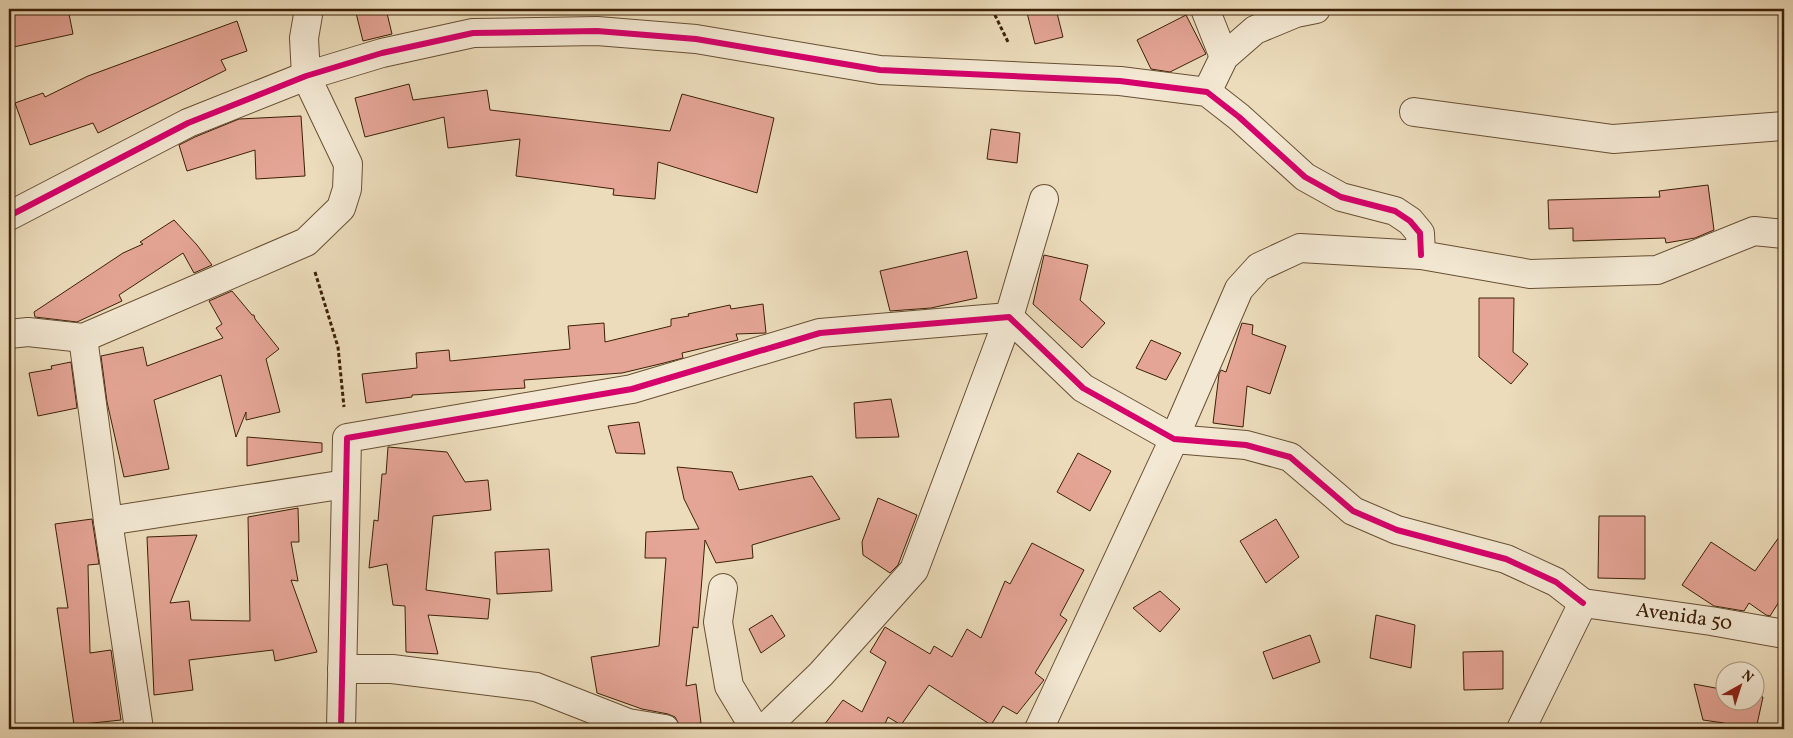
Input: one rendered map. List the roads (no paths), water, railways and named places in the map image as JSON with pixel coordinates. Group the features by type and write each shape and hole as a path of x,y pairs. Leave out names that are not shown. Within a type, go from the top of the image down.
{"street":[{"path":"9,334 28,332 83,338 306,242 341,208 347,189 348,164 306,76 304,38 308,9"},
{"path":"1205,9 1224,57"},
{"path":"1207,92 1224,57 1255,30 1296,13 1316,9"},
{"path":"9,216 188,123 306,76 382,53 473,33 597,31 696,39 880,70 1120,81 1207,92 1239,117 1305,177 1341,197 1395,212 1410,221 1420,233 1420,255"},
{"path":"1414,112 1613,139 1784,126"},
{"path":"764,729 821,674 914,570 1009,317 1044,199"},
{"path":"1039,729 1174,439 1239,289 1259,268 1300,248 1420,255 1530,274 1657,270 1754,231 1784,234"},
{"path":"341,729 347,438 632,389 820,333 1009,317 1083,388 1174,439 1246,445 1290,457 1353,511 1397,530 1506,559 1556,582 1583,603 1521,729"},
{"path":"83,338 139,729"},
{"path":"108,521 346,484"},
{"path":"723,588 718,622 728,686 754,729"},
{"name":"Avenida 50","path":"1583,603 1711,621 1784,634"},
{"path":"342,669 392,669 536,687 628,723 665,729"}]}
